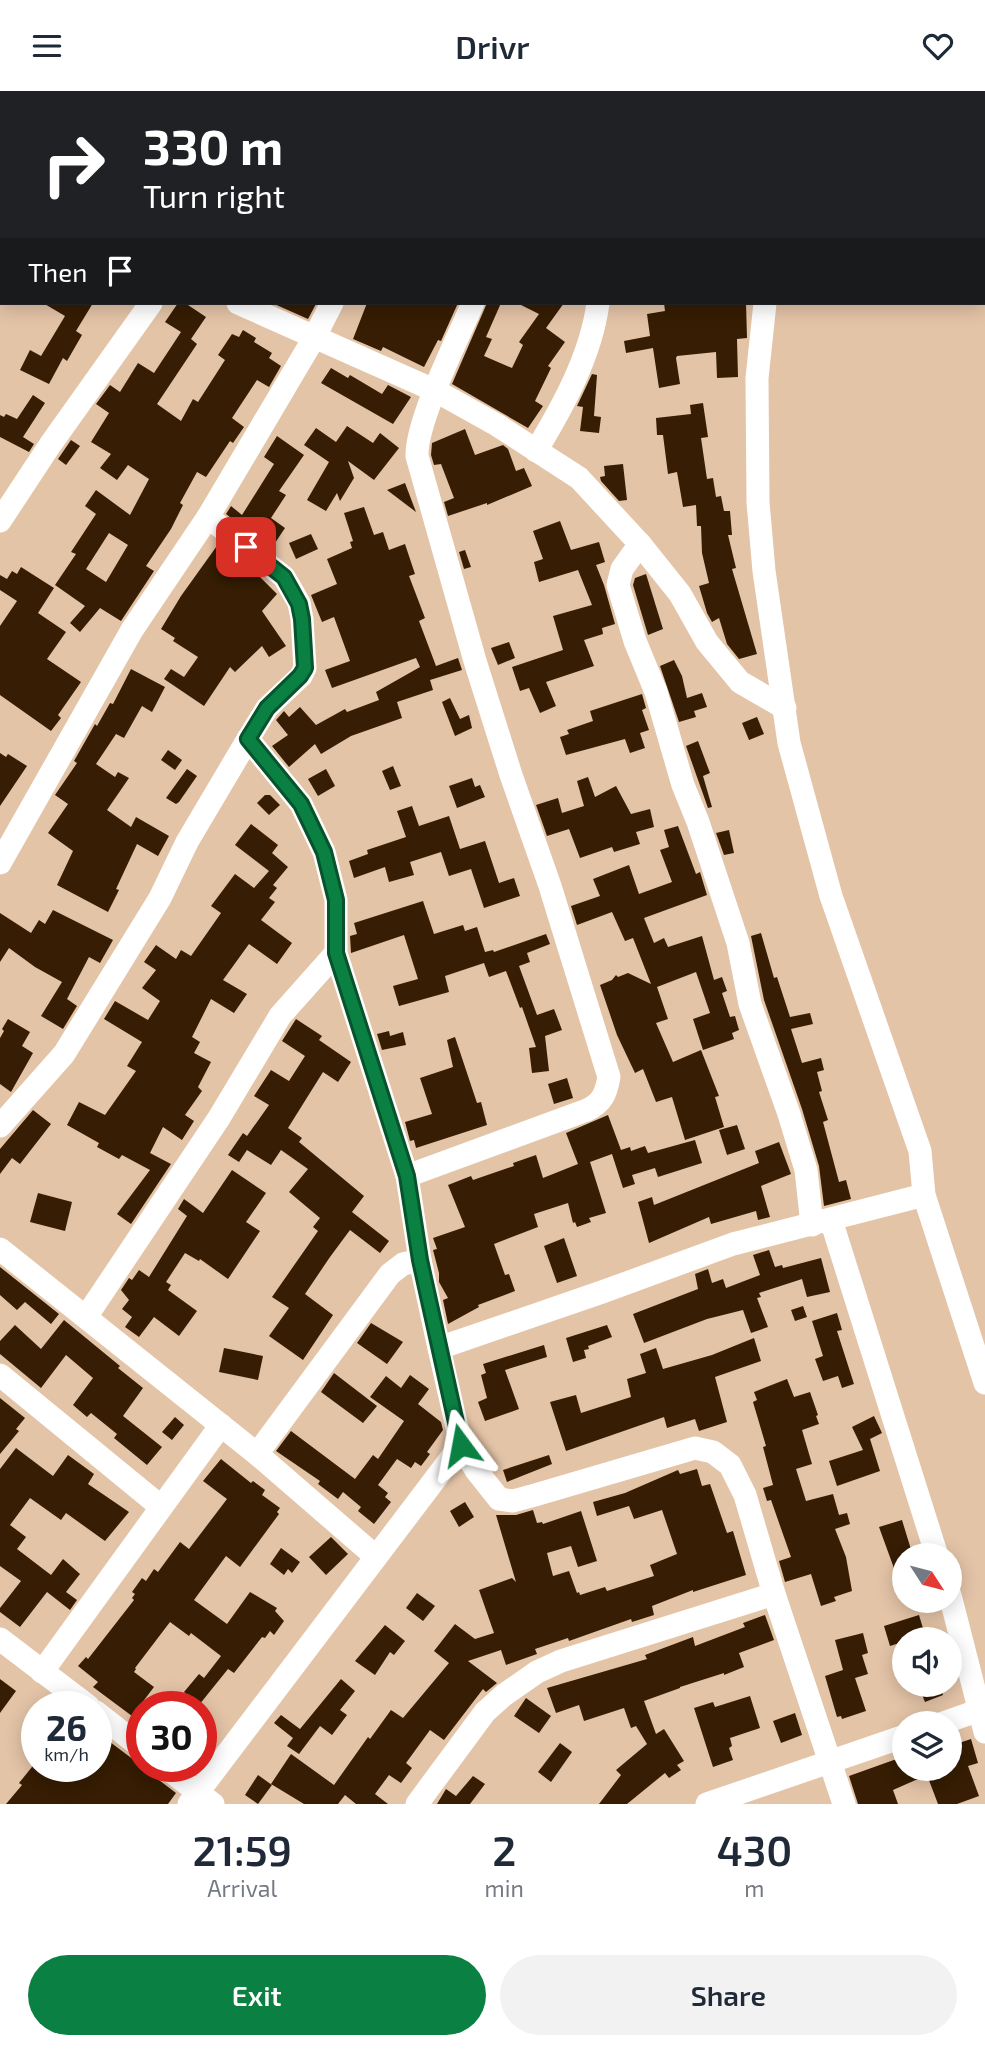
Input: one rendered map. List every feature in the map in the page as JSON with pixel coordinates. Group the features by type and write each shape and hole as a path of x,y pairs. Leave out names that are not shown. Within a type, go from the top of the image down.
{"street":[{"path":"0,521 149,305"},
{"path":"242,305 436,391 497,425 579,478 640,544 680,594 707,642 740,682 785,708"},
{"path":"0,863 132,630 208,517 331,305"},
{"path":"407,1176 587,1110 599,1104 606,1093 609,1077 551,886 511,775 479,673 421,469 417,446 436,391 472,305"},
{"path":"536,451 569,393 595,323 598,305"},
{"path":"765,305 757,378 758,502 764,571 789,743 831,896 920,1151 923,1195 985,1383"},
{"path":"0,1126 64,1054 160,898 187,842 267,708 305,668 299,604 284,577 208,517"},
{"path":"640,544 622,569 618,585 738,943 750,1004 933,1543"},
{"path":"248,739 301,804 324,852 336,900 336,953 407,1176 420,1260 461,1445 476,1470 499,1499 505,1501 535,1495 695,1448 713,1452 730,1465 745,1495 774,1594 844,1804"},
{"path":"86,1317 219,1118 280,1016 336,953"},
{"path":"439,1348 602,1293 733,1244 923,1195"},
{"path":"0,1249 257,1454 375,1556"},
{"path":"257,1454 390,1274 404,1263 420,1260"},
{"path":"0,1375 160,1506"},
{"path":"41,1672 221,1425"},
{"path":"181,1782 200,1800 375,1556 461,1445"},
{"path":"417,1804 485,1712 537,1672 561,1661 774,1594"},
{"path":"955,1613 982,1721 962,1722"},
{"path":"0,1639 68,1691"},
{"path":"112,1725 126,1735"},
{"path":"706,1804 892,1740"}],"building":[{"path":"46,305 92,305 76,331 82,335 67,361 63,358 49,384 20,370 30,350 41,356 65,316"},
{"path":"177,305 188,305 206,317 191,339 197,344 157,404 181,421 193,399 198,402 225,360 218,355 232,334 239,337 243,330 256,338 254,342 272,353 269,358 281,366 269,387 257,380 232,418 244,427 233,443 230,441 206,477 197,472 180,503 183,505 171,529 146,566 154,571 121,621 100,608 80,632 70,623 85,606 55,585 76,554 71,552 96,514 85,506 96,490 130,515 149,479 128,465 117,480 100,468 111,454 91,442 109,413 96,404 110,385 120,392 138,363 154,373 181,332 165,322","holes":["109,533 128,545 106,582 86,569"]},
{"path":"276,305 315,305 308,319"},
{"path":"366,305 457,305 441,341 438,340 424,367 383,347 381,351 353,339"},
{"path":"486,305 500,305 486,337 492,339 484,356 512,368 523,345 519,342 539,314 521,305 563,305 546,328 565,342 548,366 551,368 535,401 543,406 528,428 452,384"},
{"path":"664,305 746,305 747,338 737,339 738,377 717,378 716,352 677,356 680,384 659,388 653,348 626,353 624,341 650,336 647,314 665,311"},
{"path":"331,368 348,378 350,375 382,394 388,385 411,397 393,424 321,383"},
{"path":"592,374 597,375 594,416 601,417 599,433 580,431 583,407 577,406"},
{"path":"33,395 45,403 23,437 34,444 29,452 0,437 0,415 4,417 6,414 17,419"},
{"path":"703,403 708,437 701,438 707,479 713,478 716,497 721,496 724,511 730,511 732,535 728,535 736,568 732,569 757,654 739,659 727,644 719,618 712,622 707,613 699,586 709,583 702,553 701,526 697,526 696,505 683,507 677,472 668,474 663,435 657,435 656,418 691,414 690,405"},
{"path":"347,426 373,443 380,433 399,448 374,480 348,461 354,478 340,501 337,493 326,511 307,500 329,462 304,445 316,428 336,442"},
{"path":"465,429 475,455 503,445 508,449 516,471 524,468 532,486 487,505 448,516 444,502 454,498 441,464 434,465 432,443"},
{"path":"277,436 304,455 279,491 286,495 271,518 285,528 271,549 226,514 231,506 242,515 274,464 264,457"},
{"path":"71,440 80,446 66,465 58,459"},
{"path":"623,464 627,500 619,501 600,477 605,476 604,466"},
{"path":"405,483 416,512 387,490"},
{"path":"364,507 374,535 383,532 389,550 405,544 415,574 409,576 425,618 419,621 436,666 458,658 462,670 430,680 433,690 397,702 402,718 351,736 321,754 315,744 289,767 272,746 288,735 276,720 284,711 289,717 300,707 316,725 345,709 347,712 379,700 376,692 420,667 416,658 332,688 325,670 350,661 334,617 322,622 311,595 337,584 327,559 352,548 350,542 353,541 344,513"},
{"path":"560,521 571,550 599,542 605,562 596,565 615,624 602,628 603,634 584,640 594,666 546,682 556,706 540,713 529,688 520,691 512,667 563,650 553,616 592,605 578,570 539,582 534,562 543,559 533,531"},
{"path":"311,534 318,549 296,559 289,543"},
{"path":"219,543 277,594 262,611 286,646 269,657 262,646 235,672 230,667 204,706 164,679 171,669 184,677 198,657 173,641 175,638 161,629"},
{"path":"465,550 471,567 464,569 459,552"},
{"path":"21,567 54,588 38,613 66,632 47,659 81,682 58,715 61,718 51,731 0,695 0,626 17,601 0,590 0,575 7,579 12,571 17,574"},
{"path":"646,574 663,629 648,635 633,585 635,578"},
{"path":"509,642 515,658 498,665 491,648"},
{"path":"674,660 682,676 687,698 702,693 707,707 694,711 696,717 679,722 660,666"},
{"path":"131,669 165,687 152,712 142,706 124,738 116,734 96,764 115,777 118,772 129,778 107,810 131,827 136,817 169,836 158,856 137,844 108,912 57,885 73,851 48,833 68,804 55,795 77,763 74,761 95,724 97,726 110,703 113,704"},
{"path":"642,694 646,708 642,710 649,730 640,733 645,748 630,753 625,739 566,755 560,737 569,734 567,730 593,721 590,711"},
{"path":"450,698 460,719 469,715 472,728 455,736 442,702"},
{"path":"757,717 764,734 749,740 742,723"},
{"path":"698,741 710,773 703,776 712,807 708,808 686,746"},
{"path":"168,750 182,760 175,770 161,760"},
{"path":"0,753 6,757 8,754 27,766 0,806"},
{"path":"393,766 401,786 390,790 382,771"},
{"path":"187,769 197,776 176,804 166,798"},
{"path":"326,769 335,786 318,796 308,779"},
{"path":"588,777 595,797 616,786 631,814 650,809 654,827 636,832 640,844 614,852 612,847 580,858 569,829 547,836 536,805 558,798 562,813 584,806 577,781"},
{"path":"472,778 475,787 480,785 485,797 457,808 449,786"},
{"path":"265,795 270,795 280,805 269,815 257,803"},
{"path":"412,806 419,826 449,816 460,849 485,841 499,883 514,878 520,896 484,908 471,869 449,876 441,852 410,862 414,875 389,882 385,867 354,878 349,861 368,854 367,850 406,837 397,811"},
{"path":"251,824 278,845 272,853 288,867 273,885 277,888 269,898 275,902 261,920 292,943 277,964 249,944 223,980 247,994 234,1013 211,999 192,1037 200,1042 194,1053 211,1062 198,1087 202,1091 185,1115 194,1121 182,1140 163,1127 150,1153 171,1164 131,1224 117,1214 150,1170 122,1155 119,1159 97,1147 99,1143 67,1125 79,1102 105,1115 136,1071 127,1066 142,1042 104,1019 115,1001 148,1020 160,1001 142,988 156,970 144,962 156,945 176,959 181,950 191,956 221,913 211,906 235,874 254,888 269,871 235,845"},
{"path":"678,826 696,874 700,872 707,895 644,918 654,943 664,938 668,947 702,936 714,980 722,977 727,991 722,993 730,1017 735,1016 739,1030 732,1033 734,1039 703,1050 693,1019 710,1013 696,972 657,987 668,1019 656,1023 673,1062 701,1050 719,1096 715,1097 724,1127 685,1140 672,1097 656,1102 643,1069 635,1073 617,1035 600,985 612,980 616,975 618,977 628,973 651,984 633,938 625,941 612,912 577,925 571,906 600,896 593,879 629,865 639,894 672,882 660,850 669,847 664,830"},
{"path":"729,830 734,853 724,855 716,833"},
{"path":"423,901 434,934 463,925 465,931 477,927 485,952 494,952 546,934 550,944 527,953 530,962 519,966 537,1015 554,1009 562,1030 545,1036 549,1071 532,1073 529,1048 536,1047 506,971 489,977 484,963 445,976 449,992 399,1006 393,986 418,979 404,935 351,953 350,936 357,934 354,923"},
{"path":"53,910 113,940 100,963 89,957 67,999 77,1006 63,1029 41,1016 62,982 9,948 0,962 0,913 31,933 39,920 45,924"},
{"path":"761,933 774,978 777,977 790,1017 810,1013 813,1024 791,1029 802,1063 821,1058 824,1070 817,1072 822,1091 819,1092 828,1120 823,1122 839,1182 846,1180 851,1199 824,1206 819,1166 764,1000 751,936"},
{"path":"8,1019 30,1032 22,1046 33,1053 11,1092 0,1084 0,1038"},
{"path":"296,1019 322,1036 319,1040 351,1062 338,1082 323,1072 288,1128 302,1138 299,1142 364,1196 352,1212 389,1241 380,1253 350,1230 330,1257 305,1294 333,1315 303,1360 269,1336 289,1308 272,1297 318,1231 313,1227 320,1218 289,1192 308,1169 281,1150 271,1165 247,1150 239,1162 228,1155 243,1133 247,1136 269,1105 254,1096 271,1070 289,1081 305,1056 282,1041"},
{"path":"389,1031 390,1036 403,1032 406,1045 382,1050 377,1034"},
{"path":"455,1037 477,1103 481,1102 487,1125 416,1148 414,1140 410,1141 405,1122 432,1114 420,1078 453,1067 447,1040"},
{"path":"567,1078 573,1098 554,1104 548,1084"},
{"path":"33,1110 51,1124 20,1164 12,1158 0,1174 0,1149"},
{"path":"608,1115 621,1150 630,1147 631,1151 645,1146 648,1153 695,1140 702,1163 658,1177 655,1168 632,1175 635,1184 623,1188 612,1154 590,1162 606,1213 589,1218 591,1222 577,1227 575,1222 573,1223 568,1203 534,1214 538,1227 494,1244 505,1275 509,1274 515,1291 478,1305 479,1307 448,1324 443,1300 448,1298 439,1282 433,1250 437,1249 433,1238 465,1227 448,1185 471,1176 473,1180 514,1166 513,1163 536,1155 543,1178 578,1164 566,1133"},
{"path":"737,1125 745,1149 727,1155 719,1130"},
{"path":"779,1142 791,1174 761,1186 770,1217 758,1220 756,1211 711,1224 709,1217 649,1243 638,1202 652,1197 654,1205 759,1163 755,1151"},
{"path":"232,1170 266,1193 246,1222 260,1231 228,1279 200,1259 199,1261 185,1253 166,1282 171,1285 168,1290 197,1311 179,1336 154,1317 139,1337 125,1327 132,1317 122,1309 129,1300 121,1290 139,1270 149,1277 187,1216 178,1209 184,1199 203,1213"},
{"path":"38,1193 72,1202 65,1231 30,1222"},
{"path":"564,1238 577,1276 557,1283 544,1246"},
{"path":"769,1250 775,1267 782,1265 783,1268 821,1258 830,1292 807,1297 802,1279 759,1293 761,1297 757,1298 768,1327 751,1333 743,1310 707,1319 644,1343 633,1314 698,1289 695,1274 708,1269 712,1283 723,1279 726,1288 760,1275 753,1255"},
{"path":"0,1267 59,1314 51,1324 25,1302 17,1310 0,1295"},
{"path":"803,1306 807,1317 795,1321 791,1310"},
{"path":"837,1313 842,1330 837,1331 854,1384 842,1388 838,1376 823,1381 815,1359 823,1356 812,1321"},
{"path":"64,1320 143,1388 123,1416 162,1447 147,1465 114,1438 117,1434 91,1413 87,1417 73,1405 93,1378 66,1355 41,1388 0,1354 0,1341 15,1325 41,1349"},
{"path":"371,1323 403,1342 387,1364 357,1343"},
{"path":"607,1325 612,1337 588,1346 589,1349 584,1350 586,1358 573,1362 566,1338"},
{"path":"754,1338 761,1361 715,1377 727,1422 699,1431 695,1419 667,1428 664,1417 566,1451 550,1402 576,1395 581,1413 631,1397 627,1379 646,1373 640,1354 656,1348 663,1369 712,1355"},
{"path":"544,1345 547,1357 505,1370 519,1409 485,1421 478,1402 487,1398 481,1375 486,1373 483,1364"},
{"path":"224,1348 263,1356 258,1380 219,1372"},
{"path":"334,1373 377,1406 363,1423 321,1392"},
{"path":"410,1375 429,1389 418,1404 441,1422 443,1430 427,1452 430,1454 421,1466 415,1462 411,1468 397,1459 378,1485 388,1493 385,1497 391,1502 374,1524 358,1511 361,1507 343,1492 338,1499 318,1484 320,1481 276,1451 291,1431 355,1479 373,1455 378,1459 404,1421 370,1397 386,1376 401,1388"},
{"path":"787,1379 794,1397 810,1392 818,1415 819,1424 802,1430 812,1464 796,1469 806,1501 833,1494 839,1515 847,1513 850,1524 835,1529 846,1557 852,1591 834,1597 836,1601 821,1606 811,1574 785,1582 779,1561 791,1557 771,1500 767,1501 763,1488 773,1485 763,1447 766,1446 753,1402 757,1400 754,1392"},
{"path":"0,1398 25,1418 16,1429 19,1431 0,1454"},
{"path":"874,1416 882,1433 870,1439 880,1471 837,1486 829,1461 863,1450 852,1427"},
{"path":"175,1417 184,1425 172,1440 162,1432"},
{"path":"16,1448 53,1476 68,1455 94,1474 88,1484 129,1512 105,1541 66,1513 61,1520 30,1498 10,1525 26,1537 17,1549 51,1575 63,1559 80,1574 66,1592 77,1600 70,1610 47,1592 20,1627 0,1612 0,1608 21,1581 0,1566 0,1469"},
{"path":"549,1455 552,1464 507,1482 503,1470"},
{"path":"221,1459 251,1483 253,1481 265,1490 262,1495 280,1508 277,1512 279,1514 240,1567 226,1556 194,1600 227,1624 250,1592 277,1608 275,1611 284,1621 274,1635 270,1631 265,1638 262,1637 234,1673 228,1669 210,1691 185,1691 199,1674 204,1678 221,1656 191,1633 189,1636 170,1622 134,1672 154,1687 151,1691 126,1691 126,1712 112,1701 112,1691 98,1691 93,1687 98,1682 78,1666 86,1657 88,1659 134,1600 132,1598 135,1594 132,1592 142,1578 146,1581 154,1569 158,1572 180,1542 189,1549 227,1499 203,1481"},
{"path":"697,1469 702,1486 710,1484 727,1533 733,1531 746,1575 693,1590 652,1606 654,1615 632,1622 631,1619 569,1641 568,1638 535,1649 537,1654 506,1665 501,1650 468,1661 497,1683 486,1692 483,1689 444,1740 430,1730 406,1763 412,1768 401,1783 389,1775 375,1794 388,1804 356,1804 345,1795 338,1804 304,1804 271,1784 291,1754 334,1785 391,1710 403,1718 449,1663 434,1651 455,1624 475,1639 494,1633 479,1590 512,1578 516,1582 496,1515 516,1515 533,1510 537,1523 543,1524 581,1511 597,1561 578,1567 571,1546 547,1553 553,1576 569,1571 580,1595 605,1587 607,1591 654,1576 650,1565 677,1554 662,1510 634,1519 629,1506 597,1516 593,1502 625,1493 678,1470 680,1474"},
{"path":"465,1502 474,1517 459,1527 450,1511"},
{"path":"902,1520 909,1543 892,1543 892,1563 879,1527"},
{"path":"331,1537 348,1554 326,1575 309,1557"},
{"path":"281,1548 300,1562 292,1573 288,1569 284,1575 270,1564"},
{"path":"417,1593 435,1606 423,1621 406,1608"},
{"path":"765,1615 774,1640 739,1653 744,1667 644,1701 656,1734 664,1729 684,1761 677,1765 681,1770 669,1778 665,1773 627,1804 599,1804 621,1775 616,1770 647,1744 636,1726 631,1728 624,1708 584,1721 579,1705 556,1713 547,1688 647,1659 645,1655 693,1637 695,1646 745,1627 743,1623"},
{"path":"919,1615 923,1627 892,1627 890,1646 884,1626"},
{"path":"385,1625 405,1641 394,1655 390,1652 375,1675 355,1661"},
{"path":"863,1633 868,1653 862,1655 868,1674 855,1678 866,1711 842,1719 841,1716 837,1717 825,1676 843,1670 835,1640"},
{"path":"0,1679 16,1691 0,1713"},
{"path":"341,1679 355,1691 340,1710 347,1715 332,1735 320,1726 299,1754 287,1746 293,1738 274,1723 281,1715 300,1729"},
{"path":"750,1696 760,1728 730,1738 732,1746 729,1748 733,1760 713,1767 694,1708 713,1702 715,1707"},
{"path":"923,1697 938,1697 925,1702"},
{"path":"526,1698 551,1716 539,1733 514,1716"},
{"path":"795,1713 802,1735 781,1743 773,1721"},
{"path":"971,1739 978,1763 968,1766 979,1796 957,1804 938,1804 929,1781 962,1781 962,1742"},
{"path":"560,1743 572,1752 551,1782 538,1772"},
{"path":"112,1744 126,1754 126,1782 162,1782 176,1793 168,1804 6,1804 22,1785 19,1783 21,1781 112,1782"},
{"path":"892,1761 892,1781 913,1781 893,1790 898,1804 858,1804 849,1776"},
{"path":"258,1775 272,1785 258,1804 245,1795"},
{"path":"473,1776 485,1784 470,1804 437,1804 446,1789 456,1796"}],"route":[{"path":"246,547 284,577 299,604 305,668 267,708 248,739 301,804 324,852 336,900 336,953 407,1176 420,1260 461,1445"}]}
